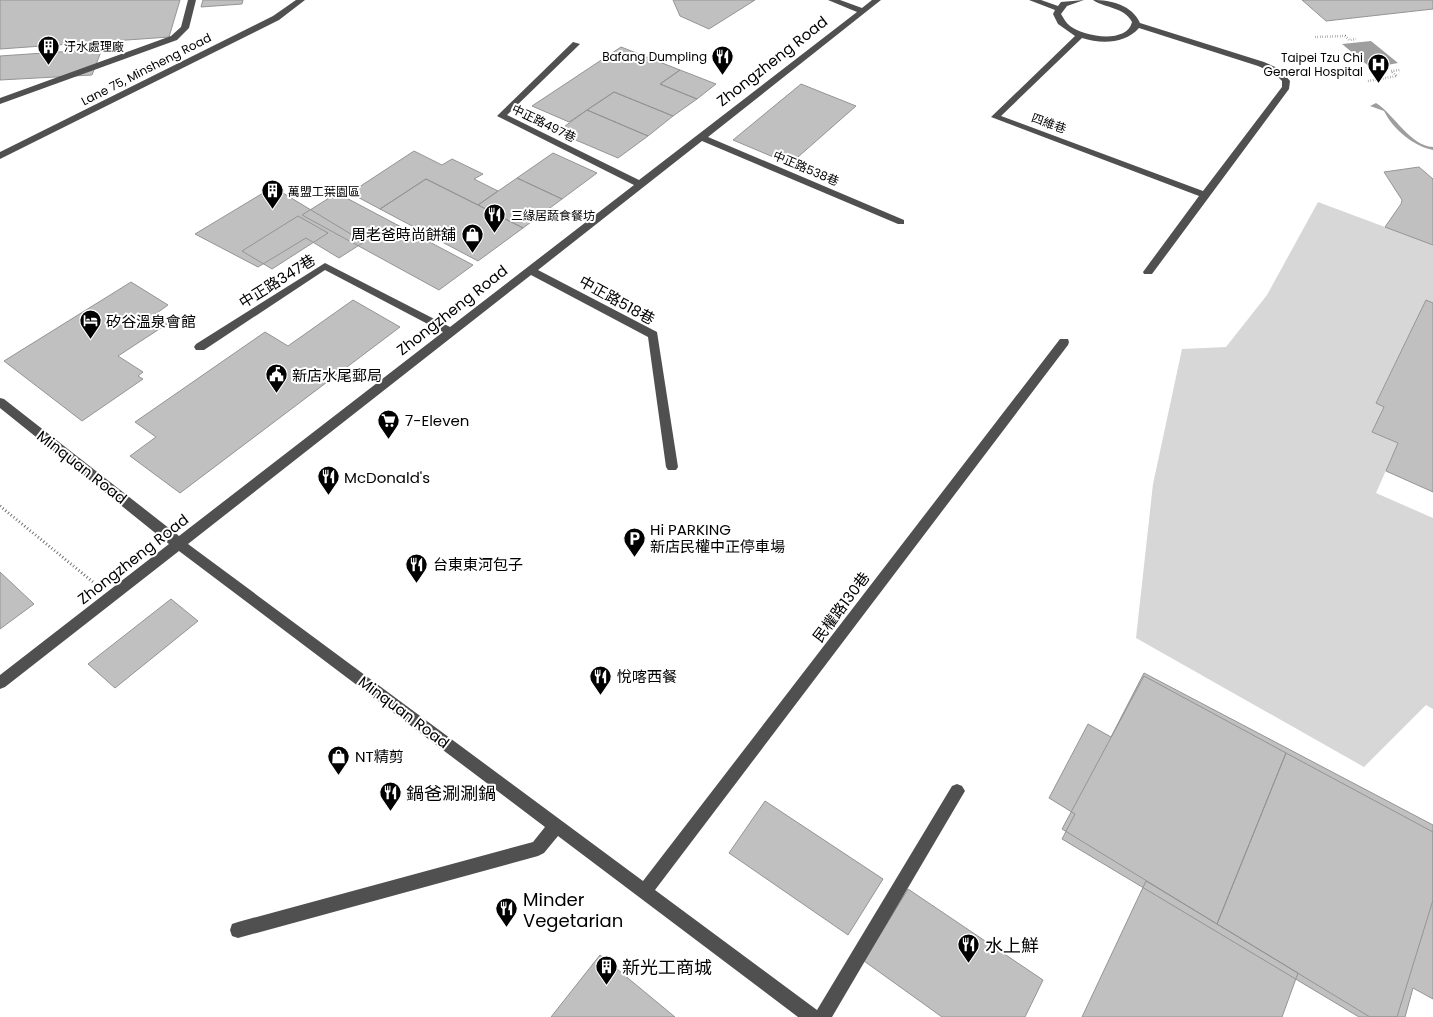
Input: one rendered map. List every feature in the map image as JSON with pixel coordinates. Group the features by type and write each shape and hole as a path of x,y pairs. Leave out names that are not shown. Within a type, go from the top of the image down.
{"street":[{"path":"0,102 174,38 185,28 192,0"},
{"name":"Lane 75, Minsheng Road","path":"0,156 276,18 300,0"},
{"path":"832,0 863,11"},
{"name":"Zhongzheng Road","path":"0,683 877,0"},
{"path":"1033,0 1059,9"},
{"path":"1080,0 1064,4 1059,9 1057,14 1063,26 1093,38 1118,37 1127,34 1133,29 1136,24 1134,17 1128,11 1108,1 1097,0"},
{"path":"1136,24 1261,64 1277,71 1286,80 1286,88 1148,272"},
{"name":"四維巷","path":"1080,34 995,117 1205,195"},
{"name":"中正路497巷","path":"576,44 502,116 640,184"},
{"name":"中正路538巷","path":"702,137 901,222"},
{"name":"中正路347巷","path":"200,347 326,266 451,332"},
{"name":"中正路518巷","path":"530,270 653,335 672,467"},
{"name":"民權路130巷","path":"644,892 1064,342"},
{"name":"Minquan Road","path":"0,402 178,544 812,1017"},
{"path":"822,1017 957,791"},
{"path":"238,930 538,848 556,826"}],"path":[{"path":"1315,37 1345,36 1349,40 1356,39"},
{"path":"1368,81 1397,76 1391,71 1400,70"},
{"path":"0,506 111,597"}],"shaded area":[{"path":"1371,41 1398,63 1371,68 1342,44"},
{"path":"1376,103 1410,136 1425,145 1433,147 1433,150 1418,145 1404,136 1384,111 1370,106"},
{"path":"1318,202 1433,245 1433,303 1426,300 1376,402 1384,407 1372,432 1398,443 1376,493 1433,518 1433,709 1426,705 1364,767 1136,638 1153,484 1182,349 1226,347 1267,295"}],"building":[{"path":"0,0 180,0 169,37 0,49"},
{"path":"203,0 243,0 242,4 201,7"},
{"path":"673,0 755,0 709,29 680,16"},
{"path":"1302,0 1433,0 1433,9 1326,21"},
{"path":"621,47 680,70 660,84 697,99 673,116 614,92 569,122 532,106"},
{"name":"汙水處理廠","path":"102,49 92,75 0,80 0,56"},
{"path":"680,70 716,84 697,99 660,84"},
{"path":"801,84 856,106 790,164 733,140"},
{"path":"614,92 673,116 648,136 587,110"},
{"path":"587,110 648,136 618,158 557,132"},
{"path":"414,151 442,165 452,159 483,174 474,179 498,191 478,205 426,179 380,209 350,193"},
{"path":"553,153 597,173 562,199 517,178"},
{"path":"1419,167 1433,179 1433,245 1385,227 1402,200 1384,172"},
{"path":"517,178 562,199 523,228 478,205"},
{"path":"426,179 523,228 478,261 380,209"},
{"name":"萬盟工葉園區","path":"273,187 364,242 339,258 306,238 258,267 195,234"},
{"path":"337,193 473,265 439,290 302,215"},
{"path":"298,216 328,233 272,269 242,251"},
{"name":"矽谷溫泉會館","path":"131,282 168,305 154,315 167,324 118,356 143,372 138,376 143,379 82,421 4,361"},
{"path":"353,300 400,327 180,493 130,456 156,437 135,422 265,332 288,346"},
{"path":"1426,300 1433,303 1433,492 1386,471 1398,443 1372,432 1384,407 1376,403"},
{"path":"0,572 34,604 0,629"},
{"path":"171,599 198,621 115,688 88,664"},
{"path":"1144,673 1433,825 1433,999 1413,988 1405,1017 1359,1017 1062,839 1075,814 1049,798 1088,724 1111,737"},
{"path":"1144,676 1286,753 1217,924 1062,829"},
{"path":"1286,753 1433,832 1433,900 1397,1017 1370,1017 1217,924"},
{"path":"765,801 883,879 848,935 729,853"},
{"path":"1146,881 1298,973 1282,1017 1082,1017"},
{"path":"908,889 1043,980 1025,1017 942,1017 864,961"},
{"name":"新光工商城","path":"600,955 675,1017 551,1017"}],"place":[{"name":"汙水處理廠","path":"48,65"},
{"name":"Bafang Dumpling","path":"723,75"},
{"name":"Taipei Tzu Chi General Hospital","path":"1379,83"},
{"name":"萬盟工葉園區","path":"272,210"},
{"name":"三緣居蔬食餐坊","path":"495,234"},
{"name":"周老爸時尚餅舖","path":"472,253"},
{"name":"矽谷溫泉會館","path":"90,340"},
{"name":"新店水尾郵局","path":"276,394"},
{"name":"7-Eleven","path":"389,439"},
{"name":"McDonald's","path":"328,496"},
{"name":"Hi PARKING 新店民權中正停車場","path":"634,557"},
{"name":"台東東河包子","path":"417,583"},
{"name":"悅喀西餐","path":"601,695"},
{"name":"NT精剪","path":"339,775"},
{"name":"鍋爸涮涮鍋","path":"390,812"},
{"name":"Minder Vegetarian","path":"507,928"},
{"name":"水上鮮","path":"969,964"},
{"name":"新光工商城","path":"606,986"}]}
